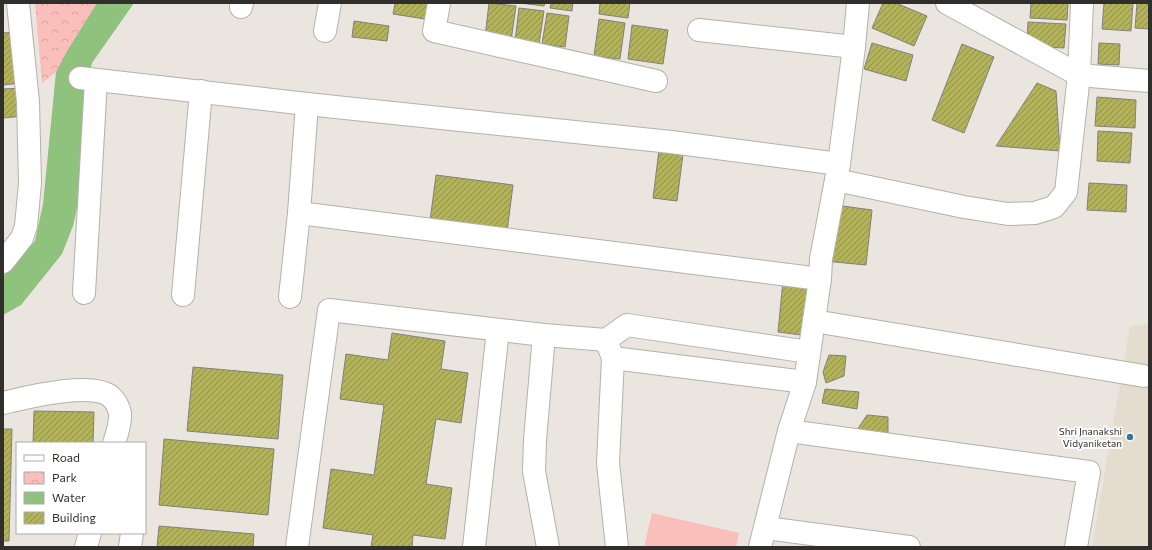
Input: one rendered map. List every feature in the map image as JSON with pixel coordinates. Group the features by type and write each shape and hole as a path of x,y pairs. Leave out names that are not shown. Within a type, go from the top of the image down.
{"street":[{"path":"3,262 22,238 26,226 30,183 28,102 18,3"},
{"path":"325,31 330,3"},
{"path":"439,3 434,31 656,81"},
{"path":"858,3 838,172 821,259 820,279 805,382 789,431 763,537 909,547"},
{"path":"84,293 88,79 308,104 663,141 838,172 964,207 1008,214 1035,213 1054,208 1066,192 1079,75 1082,3"},
{"path":"957,6 1079,75 1149,81"},
{"path":"699,30 854,47"},
{"path":"183,295 201,91"},
{"path":"290,297 300,213 308,104"},
{"path":"300,213 820,279"},
{"path":"297,547 329,310 544,335 609,349 805,382"},
{"path":"814,321 1144,376"},
{"path":"616,547 608,463 609,349 626,325 809,352"},
{"path":"474,547 498,330"},
{"path":"544,335 535,440 534,471 548,547"},
{"path":"3,403 33,396 76,390 100,391 113,398 120,413 119,426 114,442"},
{"path":"789,431 1089,472 1076,547"},
{"path":"86,547 90,534"},
{"path":"130,547 132,534"}],"shaded area":[{"name":"Shri Jnanakshi Vidyaniketan","path":"1149,324 1149,547 1092,547 1130,326"}],"green space":[{"path":"35,3 97,3 67,51 56,72 42,83"},
{"path":"652,513 739,533 736,547 644,547"}],"water":[{"path":"97,3 134,3 92,63 83,96 84,177 73,226 62,254 21,305 3,315 3,276 35,241 43,204 56,72 67,51"}],"building":[{"path":"395,3 434,3 431,20 393,14"},
{"path":"489,3 516,6 511,41 485,37"},
{"path":"520,3 545,3 544,6"},
{"path":"551,3 573,3 572,11 550,8"},
{"path":"600,3 630,3 628,18 599,14"},
{"path":"883,3 896,3 927,16 914,46 872,28"},
{"path":"1031,3 1068,3 1067,20 1030,18"},
{"path":"1104,3 1133,3 1131,31 1102,29"},
{"path":"1137,3 1149,3 1149,29 1135,28"},
{"path":"519,8 544,11 539,44 515,41"},
{"path":"547,13 569,16 565,47 542,44"},
{"path":"599,19 625,23 620,59 594,56"},
{"path":"354,21 389,26 387,41 352,37"},
{"path":"1028,22 1066,24 1064,48 1027,46"},
{"path":"632,25 668,30 663,64 628,59"},
{"path":"16,32 22,83 3,85 3,33"},
{"path":"872,43 913,55 906,81 864,69"},
{"path":"1099,43 1120,44 1119,65 1098,64"},
{"path":"962,44 994,57 964,133 932,120"},
{"path":"1037,83 1056,91 1060,151 996,146"},
{"path":"23,88 25,116 3,118 3,89"},
{"path":"1097,97 1136,100 1135,128 1095,126"},
{"path":"1098,131 1132,133 1130,163 1097,161"},
{"path":"659,150 683,154 677,201 653,198"},
{"path":"436,175 513,185 507,232 430,221"},
{"path":"1089,183 1127,185 1126,212 1087,210"},
{"path":"835,205 872,210 866,265 824,261"},
{"path":"783,281 815,285 809,336 778,332"},
{"path":"392,333 445,341 441,369 468,373 461,423 436,419 426,484 452,488 445,539 413,535 412,547 371,547 373,535 323,528 331,469 374,475 384,405 340,399 346,354 388,360"},
{"path":"829,355 846,356 844,376 826,383 823,372"},
{"path":"193,367 283,375 278,439 187,431"},
{"path":"825,389 859,392 857,409 822,403"},
{"path":"34,411 94,412 93,442 33,442"},
{"path":"867,415 888,417 888,436 855,433"},
{"path":"3,429 12,429 9,541 3,541"},
{"path":"164,439 274,449 268,515 159,505"},
{"path":"159,526 254,534 253,547 157,547"}],"place":[{"name":"Shri Jnanakshi Vidyaniketan","path":"1130,437"}]}
